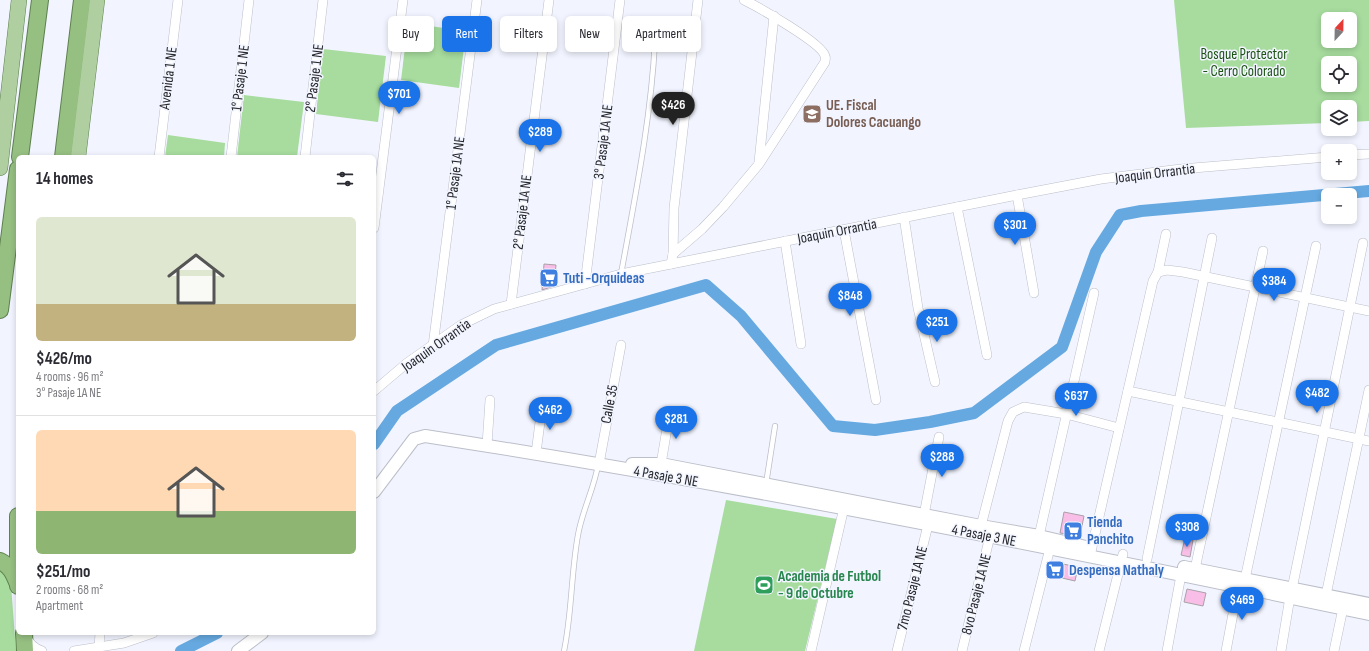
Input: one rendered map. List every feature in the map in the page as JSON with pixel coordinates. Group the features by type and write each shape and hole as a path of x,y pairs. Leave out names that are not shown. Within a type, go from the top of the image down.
{"highway":[{"path":"20,155 40,0"},
{"path":"63,155 82,0"},
{"path":"0,310 16,185"},
{"path":"0,561 8,565 16,579"}],"main road":[{"path":"0,168 19,0"},
{"path":"78,155 97,0"}],"street":[{"name":"Avenida 1 NE","path":"158,155 178,0"},
{"name":"1° Pasaje 1 NE","path":"231,155 249,0"},
{"name":"2° Pasaje 1 NE","path":"305,155 323,0"},
{"path":"376,212 403,0"},
{"name":"1° Pasaje 1A NE","path":"432,346 477,0"},
{"name":"2° Pasaje 1A NE","path":"511,304 549,0"},
{"name":"3° Pasaje 1A NE","path":"585,284 620,0"},
{"path":"671,264 673,254 674,208 698,0"},
{"path":"673,254 702,229 759,164 825,62 825,56 821,50 774,16 744,0"},
{"path":"759,164 774,16"},
{"path":"1357,155 1369,154"},
{"name":"Joaquin Orrantia","path":"376,389 407,363 461,325 494,309 621,274 1108,178 1181,169 1321,158"},
{"path":"1017,195 1034,293"},
{"path":"957,207 988,355"},
{"path":"904,217 918,308 935,382"},
{"path":"844,230 876,400"},
{"path":"1091,552 1153,281 1158,272 1166,234"},
{"path":"1147,559 1212,238"},
{"path":"785,241 801,344"},
{"path":"1281,651 1291,593 1363,243"},
{"path":"1226,651 1316,246"},
{"path":"1194,569 1263,251"},
{"path":"1158,272 1167,270 1204,276 1369,311"},
{"path":"1039,536 1094,293"},
{"name":"Calle 35","path":"599,464 621,345"},
{"path":"1326,595 1369,390"},
{"path":"1128,391 1369,441"},
{"path":"487,445 490,400"},
{"path":"536,453 542,407"},
{"path":"981,526 1008,421 1013,412 1024,407 1066,414 1119,428"},
{"path":"661,464 670,411"},
{"name":"4 Pasaje 3 NE","path":"376,489 414,440 425,436 845,504 926,520 990,536 1050,548 1091,552 1122,558 1181,575 1242,583 1291,593 1369,614"},
{"name":"7mo Pasaje 1A NE","path":"896,651 926,520 939,437"},
{"name":"4 Pasaje 3 NE","path":"599,464 661,464 766,484 845,504"},
{"path":"811,651 845,504"},
{"name":"4 Pasaje 3 NE","path":"926,520 981,526 1039,536 1091,552"},
{"name":"8vo Pasaje 1A NE","path":"962,651 990,536"},
{"path":"1024,651 1050,548"},
{"path":"1099,651 1122,558"},
{"name":"4 Pasaje 3 NE","path":"1122,558 1147,559 1194,569 1242,583"},
{"path":"1167,651 1181,575"},
{"name":"4 Pasaje 3 NE","path":"1291,593 1326,595 1369,604"},
{"path":"1334,651 1343,608"},
{"path":"99,647 100,635"},
{"path":"74,651 124,643 147,635"},
{"path":"238,651 259,635"},
{"path":"25,643 29,643 42,651"}],"lane":[{"path":"621,274 645,141 653,80 654,52"},
{"path":"766,484 774,426"},
{"path":"564,651 578,536 583,513 597,474 599,464"}],"green space":[{"name":"Bosque Protector - Cerro Colorado","path":"1174,0 1369,0 1369,121 1357,122 1357,100 1321,100 1321,123 1186,128"},
{"path":"434,27 442,28 442,52 463,52 459,88 401,80 404,52 434,52"},
{"path":"323,49 386,56 378,122 316,114"},
{"path":"244,95 304,102 297,155 237,155"},
{"path":"168,135 225,143 224,155 165,155"},
{"name":"Academia de Futbol - 9 de Octubre","path":"726,500 837,519 805,651 694,651"},
{"path":"0,569 6,574 11,585 16,651 0,651"}],"building":[{"name":"Tuti -Orquideas","path":"544,264 556,265 554,286 542,290"},
{"path":"1064,512 1084,516 1080,536 1060,533"},
{"path":"1185,538 1193,540 1190,557 1181,555"},
{"path":"1053,562 1078,567 1075,581 1049,575"},
{"path":"1187,589 1206,593 1203,606 1184,602"}],"waterway":[{"path":"376,441 397,411 496,345 706,285 741,316 833,426 875,430 930,422 974,413 1062,347 1096,252 1120,215 1141,211 1369,191"},
{"path":"181,651 213,635"}],"place":[{"name":"UE. Fiscal Dolores Cacuango","path":"812,114"},
{"name":"Tuti -Orquideas","path":"549,278"},
{"name":"Tienda Panchito","path":"1073,531"},
{"name":"Despensa Nathaly","path":"1055,570"},
{"name":"Academia de Futbol - 9 de Octubre","path":"764,585"}]}
